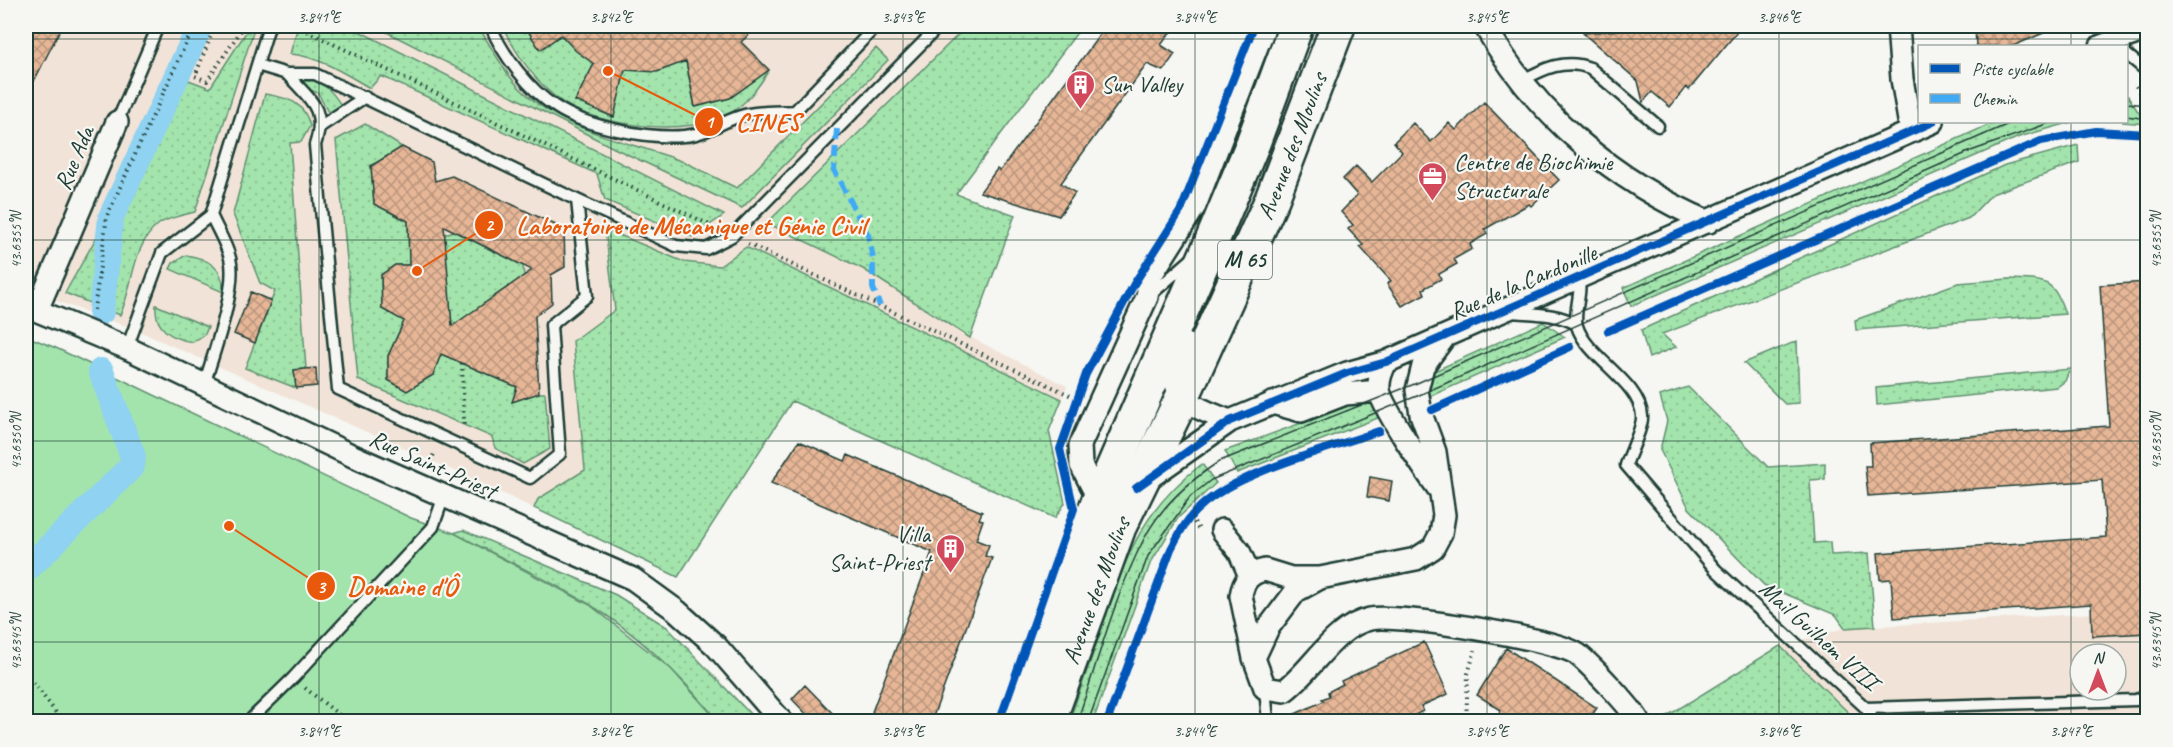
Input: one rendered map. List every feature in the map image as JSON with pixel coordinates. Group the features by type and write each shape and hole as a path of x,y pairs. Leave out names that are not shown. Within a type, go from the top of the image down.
{"main road":[{"name":"Avenue des Moulins","path":"1018,722 1099,500 1253,143 1296,26"},
{"name":"Avenue des Moulins","path":"1048,722 1119,527 1136,488 1182,398 1272,199 1338,26"}],"street":[{"name":"Avenue des Moulins","path":"1099,500 1081,465 1080,445 1148,297 1150,277 1195,206 1265,26"},
{"path":"1485,26 1521,81 1580,144 1676,208 1709,222"},
{"path":"1898,26 1902,79 1911,132"},
{"path":"2119,45 2148,29"},
{"name":"Rue Ada","path":"31,308 117,122"},
{"name":"Rue de la Cardonille","path":"1136,488 1230,421 1347,373 1386,362 1445,337 1579,280 1931,123"},
{"name":"Avenue des Moulins","path":"1182,398 1175,379 1174,364 1218,261 1212,241"},
{"name":"Rue Saint-Priest","path":"31,308 126,348 420,486 641,584 716,646 782,722"},
{"path":"1445,337 1423,366 1417,390 1421,414 1435,452 1443,524 1441,533 1433,548 1416,559 1320,578 1292,578 1265,570 1250,576 1242,588 1241,596 1254,658 1265,688 1284,692 1295,683 1334,638 1370,619 1408,618 1481,630 1578,654 1639,722"},
{"path":"1386,362 1379,391 1416,457 1440,492"},
{"path":"1272,403 1301,411 1345,394 1379,391"},
{"path":"1182,398 1201,410 1230,421"},
{"path":"1222,530 1239,551 1250,576"},
{"path":"1254,658 1268,627 1296,591 1320,578"}],"lane":[{"name":"Rue Ada","path":"117,122 158,26"},
{"path":"126,348 162,254 211,215 268,26"},
{"path":"491,26 496,40 522,76 555,107 586,121 665,136 687,136 745,115 795,111 876,26"},
{"path":"257,65 287,74 315,74 676,246 706,249 732,236 939,26"},
{"path":"2128,58 2148,72"},
{"path":"1521,81 1542,70 1576,63 1590,68 1658,126"},
{"path":"287,74 316,107 321,126 315,145 338,389 530,478 560,454 551,325 587,296 577,200"},
{"path":"321,126 365,98"},
{"path":"204,385 221,327 230,282 231,259 211,215"},
{"name":"Avenue des Moulins","path":"1148,297 1212,241"},
{"path":"1502,312 1548,315 1565,318 1576,324 1581,288 1579,280"},
{"name":"Mail Guilhem VIII","path":"1576,324 1585,340 1635,396 1642,416 1626,465 1716,570 1866,708 2136,700 2148,695"},
{"path":"248,722 293,678 433,527 444,496"},
{"path":"1265,688 1268,722"},
{"path":"1866,708 1875,722"}],"path":[{"path":"92,334 107,216 194,26"},
{"path":"216,26 195,76 207,81 244,26"},
{"path":"296,26 732,236 1078,399"},
{"path":"462,363 465,448"},
{"path":"420,486 441,437"},
{"path":"1186,523 1196,512"},
{"path":"1466,722 1468,674 1481,630"},
{"path":"26,673 63,722"},
{"path":"293,678 348,722"},
{"path":"1407,716 1410,722"}],"shaded area":[{"path":"26,26 1082,26 956,194 1015,215 970,337 1067,386 1049,430 1065,503 1055,518 792,401 678,577 466,476 134,329 26,290"},
{"path":"2147,610 2147,721 1659,722 1780,646 1845,628"}],"green space":[{"path":"250,26 255,26 195,212 162,222 150,233 138,255 120,315 65,293 186,79 210,88"},
{"path":"298,26 349,26 724,215 692,237 605,200 597,174 381,76 370,88 321,62 290,54"},
{"path":"375,26 478,26 511,78 542,107 580,127 684,162 737,188 876,48 888,60 742,208 616,149"},
{"path":"502,26 521,26 523,32 528,30 541,49 561,35 594,64 575,101 613,117 625,70 659,71 655,26 679,26 695,107 730,98 769,70 747,100 729,114 712,121 668,127 620,123 577,110 552,94 527,67"},
{"path":"967,26 1082,26 956,194 1015,215 970,338 863,269 767,223"},
{"path":"300,79 307,79 325,86 342,107 329,114 318,93 306,88"},
{"path":"265,94 294,102 304,111 310,126 301,142 290,143 306,369 294,370 296,388 245,368 275,291 260,283 233,214"},
{"path":"2128,96 2146,124 2128,122"},
{"path":"1993,123 2068,123 2019,137 1631,306 1623,288"},
{"path":"365,124 402,147 371,166 374,204 408,221 409,265 395,265 381,275 382,309 423,321 399,332 388,356 388,380 407,391 433,375 441,354 517,387 515,393 545,393 550,449 523,464 495,448 492,437 358,380 336,140"},
{"path":"2078,145 2079,162 1992,194 1969,218 1662,334 1676,347 1649,358 1641,330 2005,165"},
{"path":"605,229 684,262 720,266 746,247 1062,399 1049,431 1065,503 1055,518 792,401 678,577 534,508 538,499 585,470 573,341 615,310"},
{"path":"453,231 523,266 524,276 441,335 438,324 451,315 444,235"},
{"path":"186,255 207,262 218,271 223,284 223,292 170,269 173,263"},
{"path":"2009,279 2046,283 2057,293 2065,314 1856,330 1855,320 1958,283"},
{"path":"156,305 208,327 205,334 193,342 171,335 158,320"},
{"path":"1543,322 1565,337 1426,398 1430,373"},
{"path":"26,336 56,348 411,518 454,533 590,605 671,669 718,721 26,721"},
{"path":"1797,341 1799,403 1785,404 1744,363"},
{"path":"2070,369 2065,381 2057,387 1877,405 1876,388"},
{"path":"1688,387 1768,467 1825,463 1825,479 1810,480 1814,543 1830,542 1831,555 1869,553 1875,626 1845,628 1836,615 1764,585 1689,508 1660,450 1667,421 1660,396"},
{"path":"1364,400 1375,406 1383,416 1237,473 1225,451"},
{"path":"1202,464 1216,483 1178,518 1150,564 1093,721 1069,722 1117,584 1136,540 1163,500"},
{"path":"463,530 616,595 667,627 757,721 718,721 690,688 625,629 573,594 454,533"},
{"path":"1780,646 1857,721 1659,721"}],"building":[{"path":"26,26 62,26 26,97"},
{"path":"525,26 636,26 636,29 680,32 679,26 758,26 741,42 769,70 730,98 695,107 686,61 657,72 625,70 614,117 575,101 594,64 576,51 561,35 540,50"},
{"name":"Sun Valley","path":"1106,26 1175,26 1161,45 1175,54 1163,71 1147,64 1061,183 1075,193 1059,216 980,192 997,169 1000,171"},
{"path":"1634,26 1742,26 1689,90 1686,87 1670,107 1652,92 1643,102 1638,81 1583,33 1631,29"},
{"path":"1975,26 2060,26 2015,45 1976,45"},
{"name":"Centre de Biochimie Structurale","path":"1484,102 1559,180 1531,206 1529,204 1485,229 1487,234 1470,244 1472,249 1454,259 1457,264 1439,274 1441,279 1423,289 1425,294 1402,306 1387,284 1391,281 1360,247 1363,245 1348,229 1353,225 1341,212 1357,195 1343,179 1356,166 1372,182 1402,152 1394,142 1413,123 1431,142 1449,123 1456,130"},
{"path":"402,147 432,162 435,181 452,176 564,229 565,267 551,275 552,303 535,316 539,393 512,402 517,387 441,354 433,375 407,391 388,380 388,356 404,321 382,309 381,275 395,265 409,265 408,221 374,204 371,166","holes":["444,226 532,270 452,326"]},
{"path":"2148,282 2148,475 2145,475 2148,633 2092,636 2091,604 1894,618 1891,579 1880,580 1878,553 2106,537 2102,480 1868,496 1865,466 1871,466 1870,443 2109,426 2100,285"},
{"path":"251,292 271,301 255,343 234,334"},
{"path":"316,368 317,386 296,388 294,370"},
{"name":"Villa Saint-Priest","path":"799,441 845,461 848,455 982,512 979,519 983,520 976,540 989,545 985,556 992,558 931,722 889,722 872,712 932,552 771,483"},
{"path":"1370,477 1392,481 1389,501 1367,497"},
{"path":"1424,642 1448,694 1421,706 1423,711 1402,722 1277,722 1324,701 1322,699 1329,696 1328,692 1343,684 1341,681"},
{"path":"1506,648 1597,708 1587,722 1509,722 1499,714 1501,710 1477,695"},
{"path":"805,685 841,722 814,722 792,699"}],"waterway":[{"path":"101,312 111,217 200,26"},
{"path":"26,570 132,466 133,457 101,371"}],"tram line":[{"path":"2128,103 2148,105"},
{"path":"2128,116 2148,119"},
{"path":"1077,722 1115,606 1144,539 1167,505 1197,477 1220,461 1417,383 2011,123"},
{"path":"1088,722 1148,556 1190,497 1211,480 1417,396 1971,151 2049,123"}],"marked path":[{"path":"837,129 834,170 868,235 873,258 873,288 880,306"}],"cycle path":[{"path":"999,722 1074,509 1060,449 1086,374 1134,284 1181,210 1254,26"},
{"path":"1136,488 1230,421 1347,373 1386,362 1931,123"},
{"path":"1608,331 2041,141 2096,131 2148,134"},
{"path":"1432,410 1570,347"},
{"path":"1107,722 1171,549 1195,511 1216,494 1260,472 1379,431"}],"place":[{"name":"CINES","path":"608,71"},
{"name":"Sun Valley","path":"1080,110"},
{"name":"Centre de Biochimie Structurale","path":"1433,202"},
{"name":"Laboratoire de Mécanique et Génie Civil","path":"417,271"},
{"name":"Domaine d'Ô","path":"229,526"},
{"name":"Villa Saint-Priest","path":"951,574"}]}
